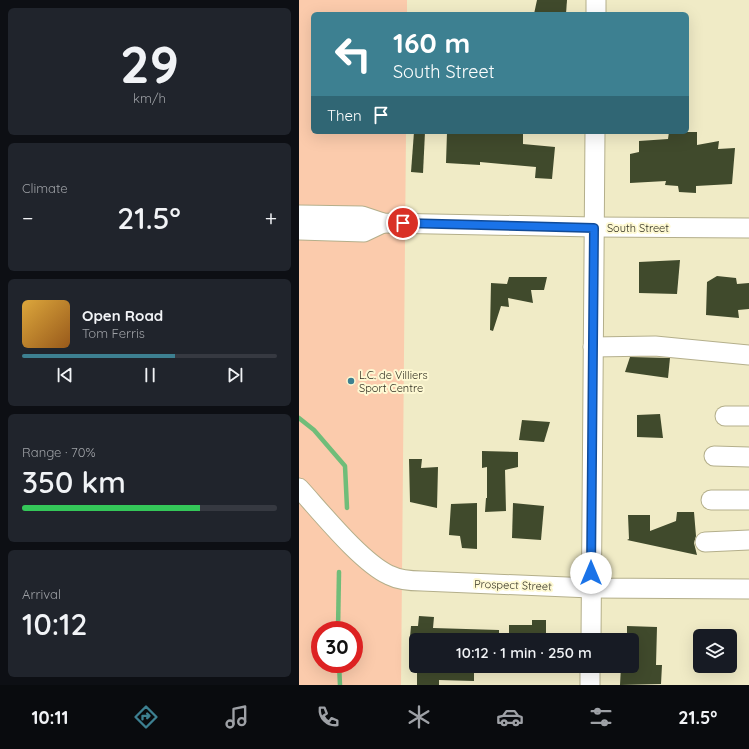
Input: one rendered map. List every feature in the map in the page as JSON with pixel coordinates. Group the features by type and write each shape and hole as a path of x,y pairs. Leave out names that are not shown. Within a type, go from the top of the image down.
{"street":[{"path":"596,0 596,12"},
{"path":"591,633 595,134"},
{"name":"South Street","path":"299,214 361,216 383,223 594,228 749,228"},
{"name":"South Street","path":"299,230 363,232 383,223"},
{"path":"593,347 655,346 749,355"},
{"path":"725,416 749,416"},
{"path":"714,456 749,457"},
{"name":"Prospect Street","path":"299,488 357,551 380,570 398,578 422,581 591,588 749,589"},
{"path":"711,500 749,500"},
{"path":"705,542 749,540"},
{"path":"590,685 591,673"}],"shaded area":[{"name":"L.C. de Villiers Sport Centre","path":"299,0 407,0 407,12 311,12 311,134 406,134 401,685 299,685"}],"building":[{"path":"537,0 567,0 566,12 534,12"},
{"path":"689,132 697,132 697,145 719,141 718,149 735,148 732,184 696,186 696,193 679,192 678,186 665,185 666,181 630,183 630,154 639,152 639,141 668,139 669,134 689,134"},
{"path":"414,134 425,134 423,173 411,172"},
{"path":"447,134 523,134 523,144 555,147 552,179 535,178 536,167 480,162 480,165 446,163"},
{"path":"680,260 677,294 639,293 639,262"},
{"path":"717,276 736,278 737,284 749,283 749,309 738,310 739,318 706,315 707,282"},
{"path":"509,277 547,277 544,290 531,290 533,303 508,298 509,307 501,306 493,331 490,330 491,283 507,284"},
{"path":"630,357 670,358 668,378 625,372"},
{"path":"660,414 663,438 637,437 637,415"},
{"path":"522,420 550,422 544,442 519,440"},
{"path":"482,451 518,452 518,467 505,470 506,511 485,512 487,498 487,467 482,468"},
{"path":"409,459 422,459 421,468 438,467 437,508 410,502"},
{"path":"477,503 477,549 462,548 460,536 449,535 451,504"},
{"path":"513,503 544,506 541,540 512,538"},
{"path":"677,512 694,512 696,536 694,543 697,555 627,540 629,539 628,515 650,515 650,531 676,521"},
{"path":"419,616 434,617 433,628 499,630 499,633 410,633 411,626 418,626"},
{"path":"532,620 546,620 546,633 509,633 509,625 532,625"},
{"path":"627,626 657,627 656,665 662,665 661,684 620,685 621,673 639,673 639,633 627,633"},
{"path":"417,673 474,673 474,681 439,680 439,685 417,685"}],"waterway":[{"path":"299,418 314,430 345,466 347,508"},
{"path":"338,621 339,572"},
{"path":"339,673 340,685"}],"place":[{"name":"L.C. de Villiers Sport Centre","path":"351,381"}],"route":[{"path":"403,223 594,228 591,573"}]}
